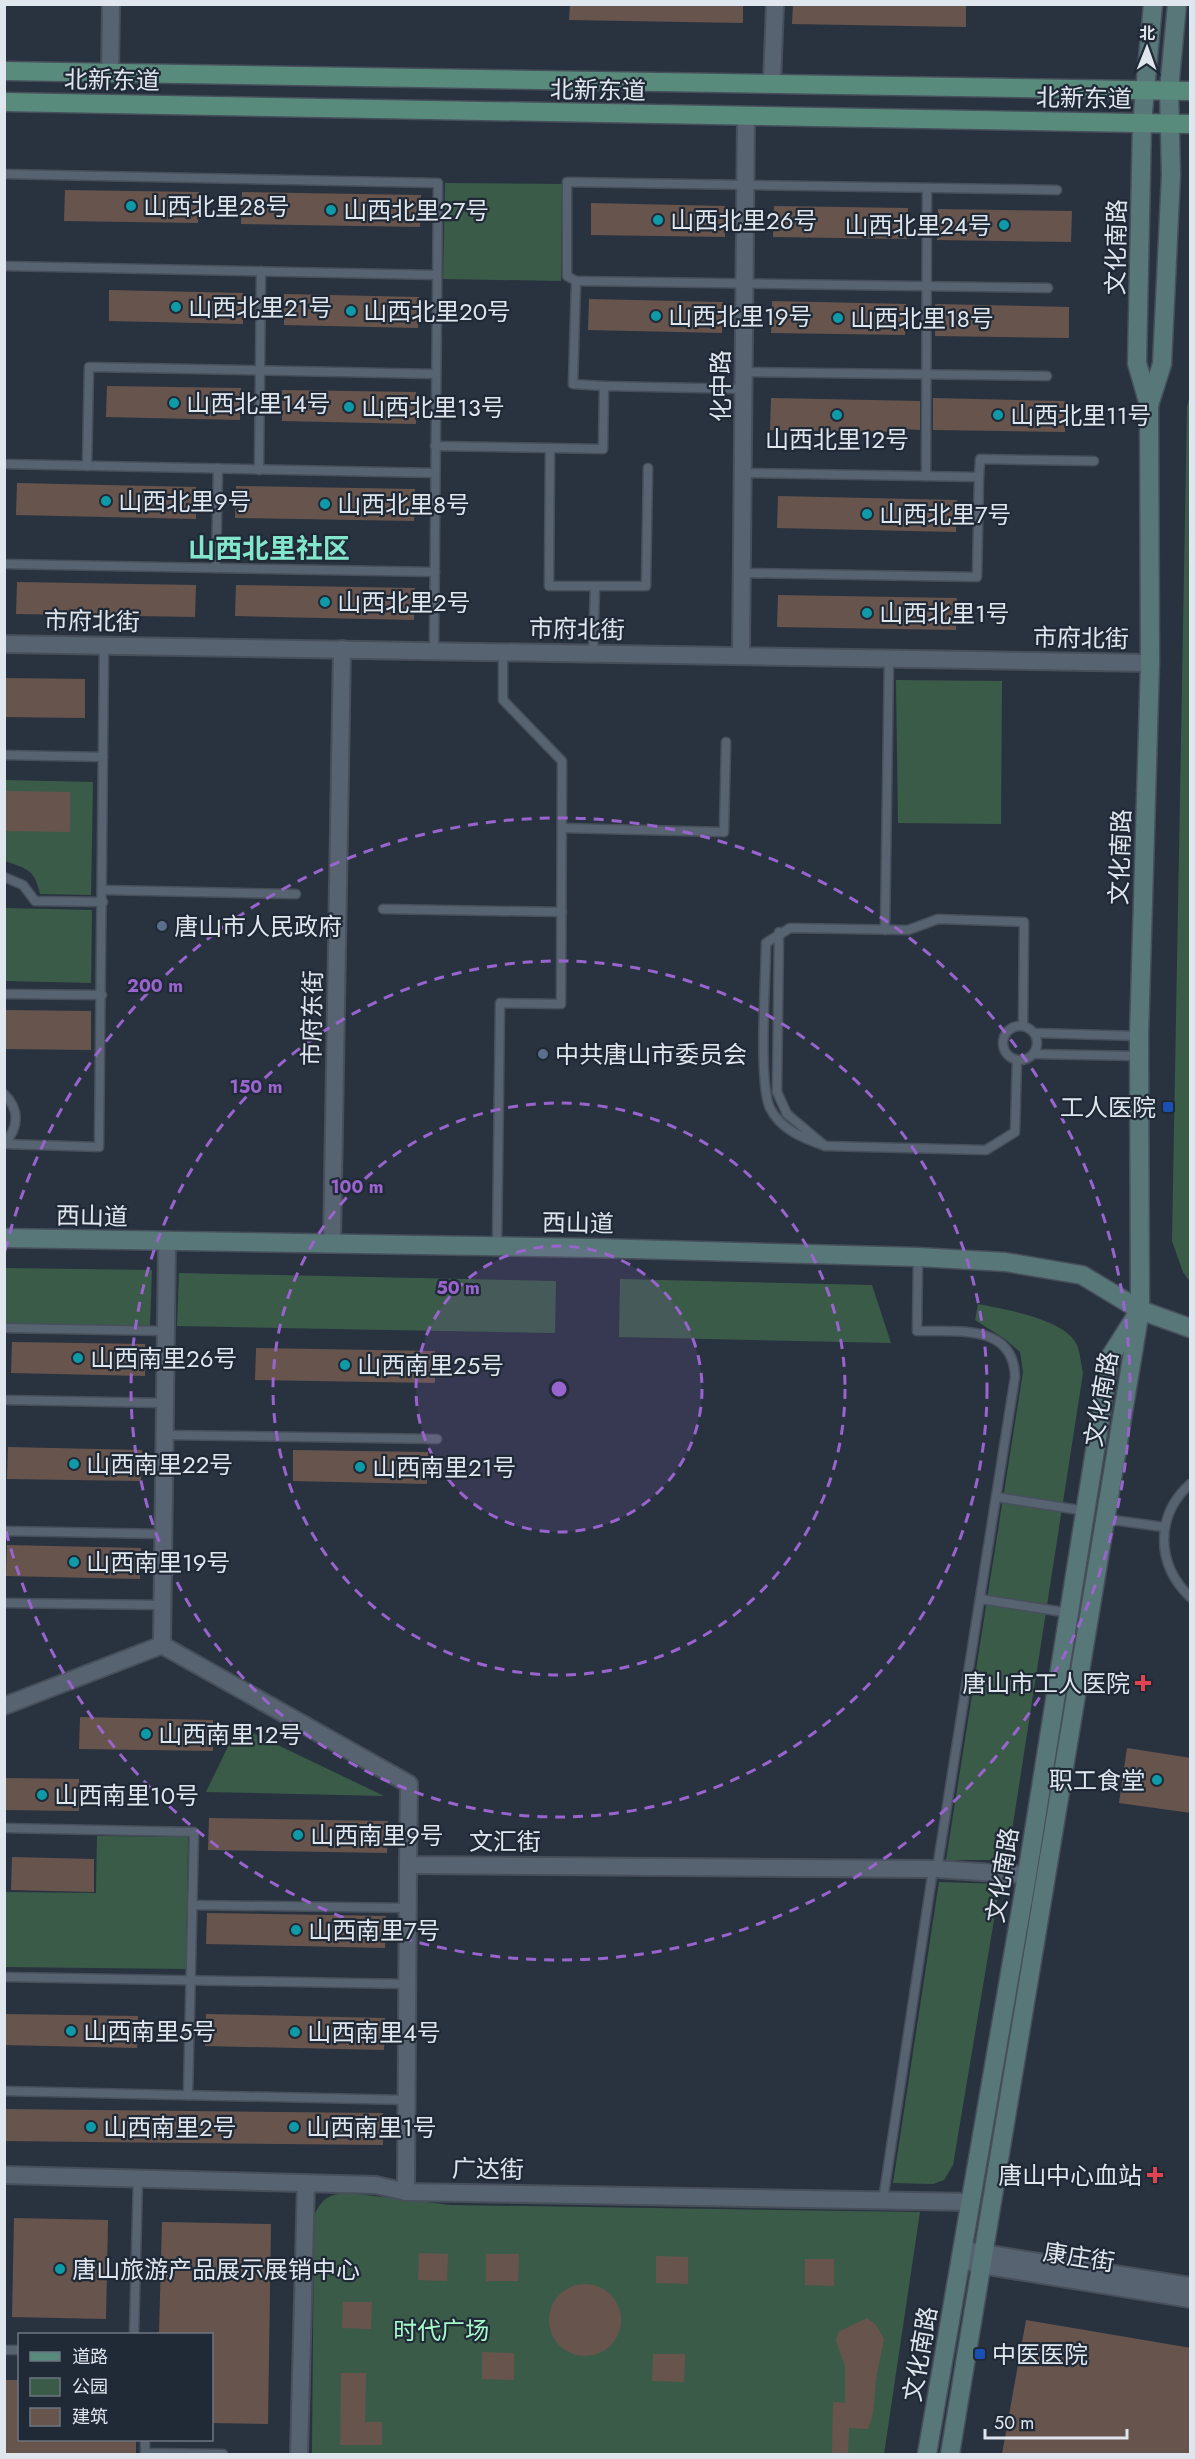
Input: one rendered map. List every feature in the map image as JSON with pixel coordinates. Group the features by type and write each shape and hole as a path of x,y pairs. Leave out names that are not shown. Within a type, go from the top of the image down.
{"main road":[{"name":"北新东道","path":"4,71 1146,88 1191,91"},
{"name":"北新东道","path":"4,102 1191,124"}],"street":[{"path":"110,74 111,4"},
{"path":"772,83 775,4"},
{"name":"文化南路","path":"950,2454 1140,1310 1139,1036 1150,663 1149,405 1137,363 1142,123 1153,4"},
{"name":"文化南路","path":"1149,405 1162,364 1171,175 1169,90 1177,4"},
{"name":"化中路","path":"741,656 746,116"},
{"name":"市府北街","path":"4,644 1150,663"},
{"name":"市府东街","path":"332,1243 342,649"},
{"name":"西山道","path":"4,1238 497,1245 918,1257 1005,1262 1082,1275 1140,1310 1191,1328"},
{"path":"162,1645 167,1241"},
{"name":"文化南路","path":"927,2454 1027,1875 1110,1358 1140,1310"},
{"path":"4,1706 162,1645"},
{"path":"162,1645 409,1784 406,2192"},
{"name":"文汇街","path":"408,1865 937,1869 1027,1875"},
{"name":"广达街","path":"4,2175 376,2185 406,2192 971,2202"},
{"path":"299,2454 306,2183"},
{"name":"康庄街","path":"962,2254 1191,2299"},
{"name":"康庄街","path":"983,2258 1191,2286"}],"lane":[{"path":"4,174 438,183 434,651"},
{"path":"1048,288 576,281 567,276 567,182 1057,190"},
{"path":"926,476 927,188"},
{"path":"4,266 437,275"},
{"path":"259,470 261,271"},
{"path":"576,281 573,384 604,386 926,375 1047,376"},
{"path":"87,466 89,367 436,374"},
{"path":"435,446 603,448 604,386"},
{"path":"550,448 549,586 646,586 648,468"},
{"path":"742,573 977,577 981,459 1094,461"},
{"path":"4,464 435,473"},
{"path":"216,568 218,468"},
{"path":"744,473 979,477"},
{"path":"4,564 435,572"},
{"path":"593,653 596,587"},
{"path":"4,1144 99,1147 104,646"},
{"path":"497,1245 500,1003 561,1004 562,912 562,761 503,700 503,652"},
{"path":"885,930 889,658"},
{"path":"562,828 724,832 726,742"},
{"path":"4,755 103,757"},
{"path":"4,877 22,885 35,901 103,902"},
{"path":"103,891 296,894"},
{"path":"383,909 562,912"},
{"path":"1017,1060 1015,1132 986,1150 825,1146 793,1134 770,1108 764,1085 766,943 779,932 790,928 908,930 938,919 1024,922 1023,1026"},
{"path":"779,932 777,1092 787,1114 825,1146"},
{"path":"4,994 102,995"},
{"path":"1139,1036 1034,1033 1023,1026 1011,1028 1004,1037 1004,1049 1017,1060 1026,1059 1034,1054 1139,1056"},
{"path":"1034,1033 1038,1044 1034,1054"},
{"path":"4,1094 15,1108 17,1118 15,1128 4,1144"},
{"path":"883,2200 932,1876 937,1869 1015,1377 1015,1364 1010,1350 986,1334 917,1331 918,1257"},
{"path":"4,1328 166,1331"},
{"path":"4,1400 165,1403"},
{"path":"165,1434 437,1439"},
{"path":"1191,1484 1170,1507 1164,1527 1164,1549 1170,1570 1191,1597"},
{"path":"996,1497 1086,1511"},
{"path":"1105,1519 1164,1527"},
{"path":"4,1531 164,1534"},
{"path":"980,1599 1070,1613"},
{"path":"4,1603 162,1605"},
{"path":"4,1828 194,1832 188,2095"},
{"path":"192,1905 408,1908"},
{"path":"4,1977 407,1984"},
{"path":"4,2091 406,2100"},
{"path":"134,2333 138,2179"},
{"path":"145,2441 145,2453 223,2454"}],"green space":[{"path":"445,183 562,184 561,281 443,279"},
{"path":"1190,394 1190,1282 1183,1272 1172,1241 1187,407"},
{"path":"896,680 1002,681 1001,824 898,823"},
{"path":"5,780 93,782 91,895 40,894 33,875 5,861"},
{"path":"5,908 92,910 91,983 5,981"},
{"path":"5,1268 152,1270 150,1326 5,1324"},
{"path":"179,1273 556,1281 555,1333 177,1326"},
{"path":"620,1279 872,1285 891,1343 619,1337"},
{"path":"978,1304 1033,1317 1060,1328 1071,1336 1077,1345 1083,1373 1009,1850 998,1860 946,1860 1023,1372 1020,1352 1005,1339 975,1320"},
{"path":"238,1726 384,1796 206,1792"},
{"path":"97,1836 188,1837 186,1969 5,1967 5,1892 96,1893"},
{"path":"939,1882 1000,1884 953,2165 944,2180 933,2184 893,2183"},
{"name":"时代广场","path":"348,2193 451,2205 920,2212 884,2454 312,2454 314,2216 327,2198 336,2194"}],"building":[{"path":"570,4 743,4 743,23 569,20"},
{"path":"793,4 966,4 966,27 792,24"},
{"name":"山西北里28号","path":"65,190 199,192 198,223 64,221"},
{"name":"山西北里27号","path":"242,192 421,195 420,227 241,224"},
{"name":"山西北里26号","path":"591,203 725,206 725,237 591,235"},
{"path":"774,206 908,208 907,239 773,237"},
{"name":"山西北里24号","path":"938,209 1072,211 1071,242 937,240"},
{"name":"山西北里21号","path":"109,290 243,293 243,324 109,321"},
{"name":"山西北里20号","path":"284,294 419,297 418,328 284,325"},
{"name":"山西北里19号","path":"589,299 723,302 722,333 588,330"},
{"name":"山西北里18号","path":"772,301 906,304 905,335 771,333"},
{"path":"935,304 1069,307 1069,338 935,336"},
{"name":"山西北里14号","path":"107,386 241,388 240,420 106,417"},
{"name":"山西北里13号","path":"282,390 416,392 416,424 282,421"},
{"name":"山西北里12号","path":"771,398 920,401 920,430 904,429 904,432 770,430"},
{"name":"山西北里11号","path":"933,398 1065,401 1065,432 933,430"},
{"name":"山西北里9号","path":"17,483 196,487 196,519 16,515"},
{"name":"山西北里8号","path":"236,486 415,489 414,521 235,518"},
{"name":"山西北里7号","path":"778,496 957,500 956,532 777,528"},
{"path":"17,582 196,585 195,617 16,614"},
{"name":"山西北里2号","path":"236,585 415,588 414,620 235,616"},
{"name":"山西北里1号","path":"778,595 957,598 956,630 777,627"},
{"path":"4,678 85,679 85,718 4,717"},
{"path":"4,791 70,792 70,832 4,831"},
{"path":"4,1010 91,1011 91,1050 4,1049"},
{"name":"山西南里26号","path":"12,1342 145,1344 145,1376 11,1373"},
{"name":"山西南里25号","path":"256,1348 435,1351 435,1383 255,1380"},
{"name":"山西南里22号","path":"8,1447 142,1450 141,1481 7,1479"},
{"name":"山西南里21号","path":"293,1450 428,1452 427,1484 293,1481"},
{"name":"山西南里19号","path":"7,1545 141,1548 140,1579 6,1576"},
{"name":"山西南里12号","path":"80,1717 213,1720 213,1751 79,1749"},
{"name":"职工食堂","path":"1127,1748 1191,1758 1191,1813 1119,1803"},
{"name":"山西南里10号","path":"4,1778 79,1779 79,1811 4,1810"},
{"name":"山西南里9号","path":"209,1818 388,1821 387,1853 208,1850"},
{"path":"12,1857 94,1859 94,1892 11,1890"},
{"name":"山西南里7号","path":"207,1913 386,1916 385,1948 206,1944"},
{"name":"山西南里5号","path":"4,2014 138,2016 137,2048 4,2045"},
{"name":"山西南里4号","path":"206,2014 385,2018 384,2050 205,2046"},
{"path":"4,2109 383,2113 383,2145 4,2141"},
{"name":"唐山旅游产品展示展销中心","path":"14,2218 108,2220 106,2319 12,2317"},
{"path":"162,2222 271,2224 268,2424 213,2423 213,2333 159,2333"},
{"path":"419,2253 448,2254 447,2281 418,2280"},
{"path":"486,2254 519,2254 518,2281 486,2281"},
{"path":"656,2256 688,2257 688,2284 656,2283"},
{"path":"805,2259 834,2259 834,2286 805,2285"},
{"path":"578,2284 592,2284 611,2294 621,2313 621,2327 611,2346 592,2356 578,2356 559,2346 549,2327 549,2313 559,2294"},
{"path":"343,2302 372,2302 371,2329 342,2328"},
{"path":"867,2318 876,2325 884,2339 876,2379 873,2414 868,2429 849,2428 848,2454 832,2454 833,2402 845,2403 845,2366 836,2341 838,2332"},
{"path":"1026,2320 1191,2348 1191,2454 1002,2454"},
{"path":"482,2352 514,2353 514,2380 482,2379"},
{"path":"653,2354 685,2354 684,2382 652,2381"},
{"path":"341,2373 366,2373 365,2422 382,2422 382,2445 340,2445"},
{"path":"4,2380 18,2380 18,2441 136,2441 136,2454 4,2454"}],"place":[{"name":"山西北里28号","path":"131,206"},
{"name":"山西北里27号","path":"331,210"},
{"name":"山西北里26号","path":"658,220"},
{"name":"山西北里24号","path":"1004,225"},
{"name":"山西北里21号","path":"176,307"},
{"name":"山西北里20号","path":"351,311"},
{"name":"山西北里19号","path":"656,316"},
{"name":"山西北里18号","path":"838,318"},
{"name":"山西北里14号","path":"174,403"},
{"name":"山西北里13号","path":"349,407"},
{"name":"山西北里12号","path":"837,415"},
{"name":"山西北里11号","path":"998,415"},
{"name":"山西北里9号","path":"106,501"},
{"name":"山西北里8号","path":"325,504"},
{"name":"山西北里7号","path":"867,514"},
{"name":"山西北里2号","path":"325,602"},
{"name":"山西北里1号","path":"867,613"},
{"name":"唐山市人民政府","path":"162,926"},
{"name":"中共唐山市委员会","path":"543,1054"},
{"name":"工人医院","path":"1168,1107"},
{"name":"山西南里26号","path":"78,1358"},
{"name":"山西南里25号","path":"345,1365"},
{"name":"山西南里22号","path":"74,1464"},
{"name":"山西南里21号","path":"360,1467"},
{"name":"山西南里19号","path":"74,1562"},
{"name":"唐山市工人医院","path":"1143,1683"},
{"name":"山西南里12号","path":"146,1734"},
{"name":"职工食堂","path":"1157,1780"},
{"name":"山西南里10号","path":"42,1795"},
{"name":"山西南里9号","path":"298,1835"},
{"name":"山西南里7号","path":"296,1930"},
{"name":"山西南里5号","path":"71,2031"},
{"name":"山西南里4号","path":"295,2032"},
{"name":"山西南里2号","path":"91,2127"},
{"name":"山西南里1号","path":"294,2127"},
{"name":"唐山中心血站","path":"1155,2175"},
{"name":"唐山旅游产品展示展销中心","path":"60,2269"},
{"name":"中医医院","path":"980,2354"}],"district":[{"name":"山西北里社区","path":"269,548"}]}
